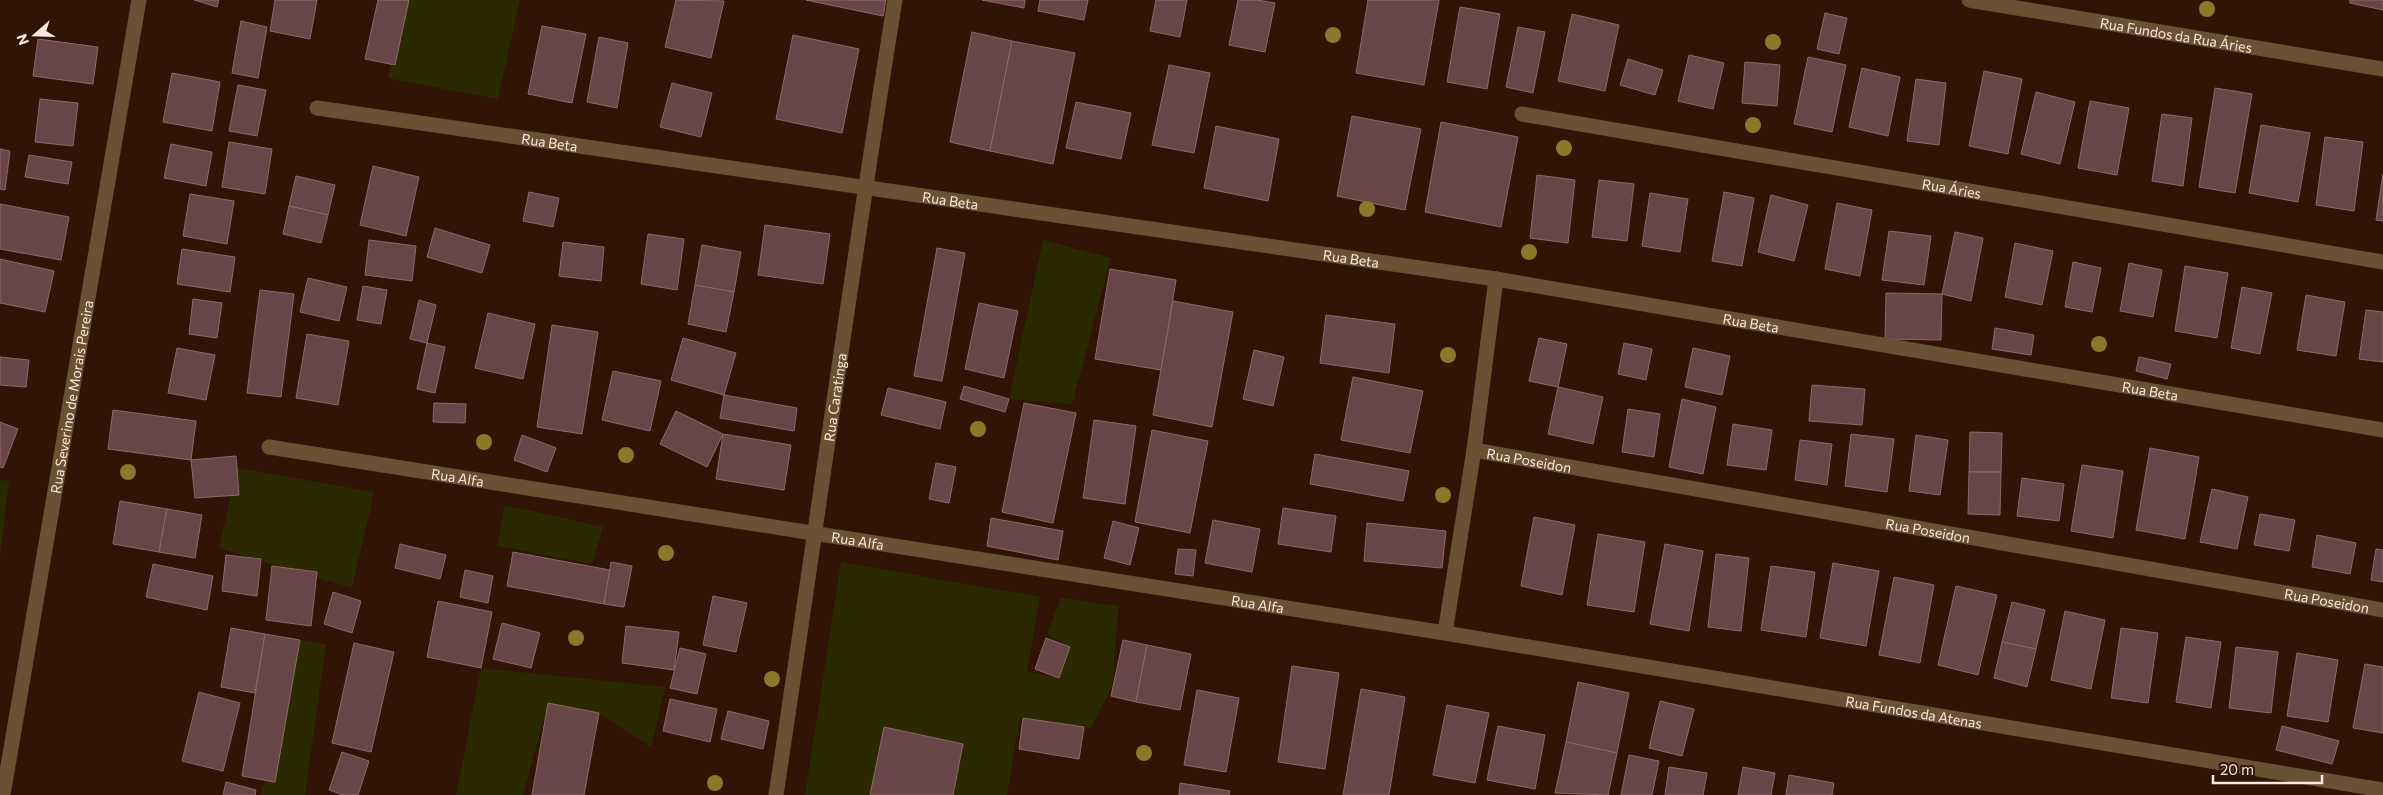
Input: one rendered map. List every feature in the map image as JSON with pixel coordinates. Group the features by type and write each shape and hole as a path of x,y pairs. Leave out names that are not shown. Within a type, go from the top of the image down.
{"street":[{"name":"Rua Severino de Morais Pereira","path":"3,795 139,0"},
{"name":"Rua Caratinga","path":"776,795 865,187 895,0"},
{"name":"Rua Fundos da Rua Áries","path":"1969,0 2383,69"},
{"name":"Rua Beta","path":"317,108 1496,279 2383,430"},
{"name":"Rua Áries","path":"1522,114 2383,262"},
{"path":"1445,633 1474,450 1496,279"},
{"name":"Rua Alfa","path":"269,447 1445,633"},
{"name":"Rua Poseidon","path":"1474,450 2383,610"},
{"name":"Rua Fundos da Atenas","path":"1445,633 2383,790"}],"shaded area":[{"path":"401,0 520,0 498,99 388,78"},
{"path":"1043,240 1111,258 1072,404 1009,399"},
{"path":"237,468 374,492 352,588 219,548"},
{"path":"0,480 9,481 0,556"},
{"path":"505,505 603,527 592,564 497,546"},
{"path":"841,562 1040,597 1027,672 1059,678 1070,647 1047,634 1061,598 1119,606 1112,686 1091,728 1020,717 1007,795 952,795 963,744 884,727 870,795 805,795"},
{"path":"300,640 326,644 305,795 261,795"},
{"path":"481,668 665,687 651,747 599,713 548,704 523,795 456,795"}],"building":[{"path":"194,0 219,0 217,7"},
{"path":"275,0 317,0 310,39 270,31"},
{"path":"378,0 409,0 395,65 365,59"},
{"path":"676,0 724,1 711,58 665,47"},
{"path":"806,0 886,0 883,16"},
{"path":"982,0 1025,0 1024,8"},
{"path":"1040,0 1088,0 1084,20 1038,11"},
{"path":"1156,0 1187,0 1180,37 1150,31"},
{"path":"1238,0 1257,0 1275,3 1265,52 1229,45"},
{"path":"1368,0 1439,0 1424,85 1356,73"},
{"path":"2350,0 2383,0 2383,10 2350,3"},
{"path":"1460,7 1500,14 1487,89 1447,82"},
{"path":"1825,13 1847,18 1839,54 1817,49"},
{"path":"1572,14 1619,25 1605,91 1558,81"},
{"path":"241,21 267,27 258,78 232,73"},
{"path":"542,26 586,34 572,103 528,94"},
{"path":"1518,27 1545,32 1533,93 1506,87"},
{"path":"972,32 1012,41 990,151 950,142"},
{"path":"793,35 859,49 842,133 776,119"},
{"path":"599,37 628,43 617,108 587,102"},
{"path":"38,39 98,47 93,84 33,76"},
{"path":"1012,41 1075,53 1053,164 990,151"},
{"path":"1689,55 1724,63 1713,109 1678,101"},
{"path":"1808,57 1846,65 1832,132 1794,124"},
{"path":"1628,59 1663,70 1655,95 1620,85"},
{"path":"1745,62 1780,65 1777,106 1742,103"},
{"path":"1169,65 1210,73 1194,153 1152,145"},
{"path":"1862,68 1900,77 1888,136 1849,127"},
{"path":"1984,71 2022,79 2008,154 1969,146"},
{"path":"172,73 220,82 212,131 163,122"},
{"path":"1916,79 1946,83 1939,145 1907,141"},
{"path":"672,83 712,93 701,137 660,127"},
{"path":"238,85 266,90 257,136 229,131"},
{"path":"2215,88 2252,94 2235,193 2199,187"},
{"path":"2036,92 2075,102 2060,164 2021,154"},
{"path":"40,99 78,103 73,146 35,142"},
{"path":"2090,101 2129,108 2117,175 2078,168"},
{"path":"1076,102 1131,113 1121,159 1066,148"},
{"path":"2162,114 2192,118 2183,186 2152,181"},
{"path":"1352,116 1421,129 1405,210 1337,196"},
{"path":"1441,122 1518,137 1501,227 1425,212"},
{"path":"2261,125 2310,133 2298,202 2249,193"},
{"path":"1216,126 1279,139 1268,201 1204,188"},
{"path":"2325,137 2363,142 2354,211 2316,205"},
{"path":"229,142 272,149 265,194 222,187"},
{"path":"171,144 212,152 206,186 164,178"},
{"path":"0,149 10,151 5,190 0,189"},
{"path":"29,155 72,162 68,184 25,177"},
{"path":"373,166 419,177 406,236 360,225"},
{"path":"2383,174 2383,221 2376,220"},
{"path":"1537,175 1575,180 1568,243 1530,238"},
{"path":"296,176 335,185 328,215 289,206"},
{"path":"1599,180 1634,184 1627,241 1592,237"},
{"path":"529,192 559,198 553,227 523,221"},
{"path":"1724,192 1754,198 1742,266 1712,261"},
{"path":"1650,193 1688,199 1680,252 1642,246"},
{"path":"190,194 234,201 227,244 183,236"},
{"path":"1771,195 1808,205 1794,261 1758,252"},
{"path":"1837,203 1872,210 1860,276 1825,269"},
{"path":"0,204 69,217 61,260 0,249"},
{"path":"289,206 328,215 321,243 283,234"},
{"path":"765,225 830,234 823,284 758,275"},
{"path":"435,228 490,245 482,273 427,257"},
{"path":"1889,231 1931,236 1924,285 1882,280"},
{"path":"1955,232 1983,238 1971,301 1942,294"},
{"path":"648,234 684,239 677,290 641,284"},
{"path":"369,240 416,246 412,281 365,275"},
{"path":"563,242 604,247 601,281 559,276"},
{"path":"2015,243 2053,251 2042,305 2005,297"},
{"path":"702,245 741,252 734,292 695,285"},
{"path":"937,248 965,253 942,381 914,376"},
{"path":"182,249 235,257 230,292 177,284"},
{"path":"0,259 54,271 45,312 0,303"},
{"path":"2073,262 2101,268 2092,312 2065,307"},
{"path":"2129,263 2162,270 2153,317 2120,311"},
{"path":"2185,266 2228,273 2217,338 2175,331"},
{"path":"1110,269 1176,280 1161,370 1095,359"},
{"path":"308,278 347,287 339,321 300,312"},
{"path":"695,285 734,292 726,332 688,324"},
{"path":"363,286 387,290 381,324 357,320"},
{"path":"2242,287 2272,293 2260,354 2231,348"},
{"path":"260,290 294,294 281,397 247,393"},
{"path":"1886,293 1942,294 1941,340 1885,339"},
{"path":"2306,295 2345,302 2336,356 2297,350"},
{"path":"193,299 222,303 217,338 189,334"},
{"path":"419,300 436,305 427,343 410,339"},
{"path":"1173,301 1233,312 1212,427 1153,415"},
{"path":"979,303 1018,311 1004,378 965,369"},
{"path":"2366,310 2383,312 2383,362 2359,359"},
{"path":"488,313 535,324 523,379 475,368"},
{"path":"1326,315 1395,324 1389,373 1320,363"},
{"path":"552,325 598,332 582,434 537,427"},
{"path":"1995,328 2034,335 2031,355 1992,349"},
{"path":"307,334 349,341 338,405 296,398"},
{"path":"683,338 736,353 724,395 671,380"},
{"path":"1539,338 1567,344 1558,387 1529,381"},
{"path":"427,343 445,347 435,393 417,389"},
{"path":"1624,343 1652,349 1646,380 1618,374"},
{"path":"177,348 215,355 206,400 168,393"},
{"path":"1693,348 1730,356 1722,395 1685,387"},
{"path":"1254,350 1284,357 1273,406 1243,399"},
{"path":"0,357 29,360 26,387 0,385"},
{"path":"2139,357 2171,364 2167,379 2136,371"},
{"path":"613,371 661,381 650,431 602,420"},
{"path":"1353,377 1423,391 1410,453 1341,440"},
{"path":"1812,385 1865,389 1862,425 1809,421"},
{"path":"964,386 1009,399 1005,412 960,399"},
{"path":"1558,387 1603,397 1593,444 1548,434"},
{"path":"888,388 946,402 940,429 881,415"},
{"path":"724,395 797,408 794,431 720,418"},
{"path":"1682,399 1716,407 1703,474 1669,467"},
{"path":"434,403 466,404 465,423 433,422"},
{"path":"1024,403 1076,413 1053,523 1002,512"},
{"path":"1628,409 1660,414 1654,457 1622,452"},
{"path":"113,410 196,421 191,460 108,449"},
{"path":"676,411 723,434 707,467 660,444"},
{"path":"1094,420 1136,426 1125,504 1083,498"},
{"path":"0,422 18,429 3,468 0,467"},
{"path":"1733,424 1772,430 1766,470 1727,465"},
{"path":"1152,430 1208,441 1190,533 1135,522"},
{"path":"1970,432 2002,433 2001,472 1969,472"},
{"path":"723,434 791,445 784,490 716,479"},
{"path":"1851,434 1894,439 1887,492 1845,486"},
{"path":"522,435 556,448 547,472 514,460"},
{"path":"1916,435 1948,440 1940,495 1909,491"},
{"path":"1800,440 1832,444 1827,485 1795,480"},
{"path":"2150,448 2199,457 2185,539 2136,530"},
{"path":"1315,454 1409,471 1403,501 1310,484"},
{"path":"236,456 239,495 195,498 191,460"},
{"path":"936,463 956,467 949,503 929,499"},
{"path":"2082,465 2123,471 2113,538 2071,531"},
{"path":"1969,472 2001,472 2000,515 1968,514"},
{"path":"2022,478 2064,484 2059,521 2017,516"},
{"path":"2212,489 2248,497 2237,549 2200,542"},
{"path":"120,501 167,509 159,552 113,544"},
{"path":"1283,508 1336,516 1331,552 1278,544"},
{"path":"167,509 202,515 195,558 159,552"},
{"path":"2260,514 2295,520 2289,551 2254,545"},
{"path":"1534,517 1575,525 1562,595 1521,586"},
{"path":"991,518 1063,531 1058,560 987,546"},
{"path":"1213,520 1260,529 1252,572 1205,563"},
{"path":"1113,521 1139,528 1130,565 1104,558"},
{"path":"1367,523 1446,531 1442,568 1364,561"},
{"path":"1598,534 1645,542 1634,612 1587,605"},
{"path":"2317,535 2356,543 2350,574 2312,567"},
{"path":"400,544 446,555 440,579 395,568"},
{"path":"1665,544 1703,551 1689,631 1650,624"},
{"path":"1178,549 1196,550 1193,576 1175,574"},
{"path":"2376,549 2383,550 2383,582 2371,580"},
{"path":"513,552 610,570 604,604 507,586"},
{"path":"1716,554 1749,558 1741,631 1708,627"},
{"path":"226,555 261,559 257,596 222,591"},
{"path":"611,562 632,566 624,607 604,604"},
{"path":"1833,563 1879,571 1866,646 1820,638"},
{"path":"153,564 213,576 207,610 146,597"},
{"path":"272,566 317,572 311,626 266,620"},
{"path":"1771,566 1815,572 1806,637 1761,630"},
{"path":"465,570 493,576 488,603 460,597"},
{"path":"1894,577 1934,585 1920,663 1879,655"},
{"path":"1956,586 1997,595 1978,675 1938,665"},
{"path":"333,592 361,601 352,633 324,624"},
{"path":"713,596 747,603 736,652 703,645"},
{"path":"438,601 492,612 481,668 427,657"},
{"path":"2012,602 2045,610 2036,649 2002,642"},
{"path":"2065,611 2105,620 2091,689 2051,680"},
{"path":"502,623 540,633 531,668 493,659"},
{"path":"626,626 679,632 674,670 622,663"},
{"path":"231,628 265,634 255,693 221,687"},
{"path":"2121,628 2158,633 2148,703 2111,698"},
{"path":"265,634 300,640 275,782 242,776"},
{"path":"2186,637 2221,642 2211,708 2176,702"},
{"path":"1046,638 1070,647 1059,678 1035,669"},
{"path":"1123,640 1147,645 1136,702 1111,696"},
{"path":"2002,642 2036,649 2027,687 1994,678"},
{"path":"354,643 394,652 371,752 332,743"},
{"path":"1147,645 1191,654 1180,710 1136,702"},
{"path":"2236,647 2278,652 2271,713 2229,708"},
{"path":"680,648 706,654 697,694 670,688"},
{"path":"2297,653 2338,660 2328,722 2287,716"},
{"path":"2365,664 2383,667 2383,733 2353,728"},
{"path":"1292,666 1339,673 1325,769 1278,762"},
{"path":"1578,682 1629,693 1617,753 1566,742"},
{"path":"1361,689 1405,697 1389,795 1343,795"},
{"path":"1197,690 1239,698 1226,772 1184,765"},
{"path":"199,692 240,703 223,771 182,761"},
{"path":"670,699 717,709 710,742 663,731"},
{"path":"1660,701 1694,709 1682,756 1649,748"},
{"path":"548,703 599,713 584,795 532,795"},
{"path":"1447,705 1489,713 1475,783 1433,775"},
{"path":"728,711 769,721 763,749 721,739"},
{"path":"1023,718 1084,727 1079,759 1019,749"},
{"path":"1498,726 1545,735 1535,789 1487,780"},
{"path":"2282,726 2339,741 2332,764 2276,750"},
{"path":"884,727 963,744 953,795 870,795"},
{"path":"1566,742 1617,753 1608,795 1555,793"},
{"path":"342,752 369,761 358,795 343,795 329,790"},
{"path":"1629,755 1659,761 1652,795 1621,795"},
{"path":"1669,767 1707,773 1703,795 1665,795"},
{"path":"1743,767 1775,773 1771,795 1738,795"},
{"path":"1789,775 1834,783 1832,795 1786,795"},
{"path":"226,782 256,790 255,795 223,795"},
{"path":"1180,783 1230,791 1229,795 1179,795"}]}
